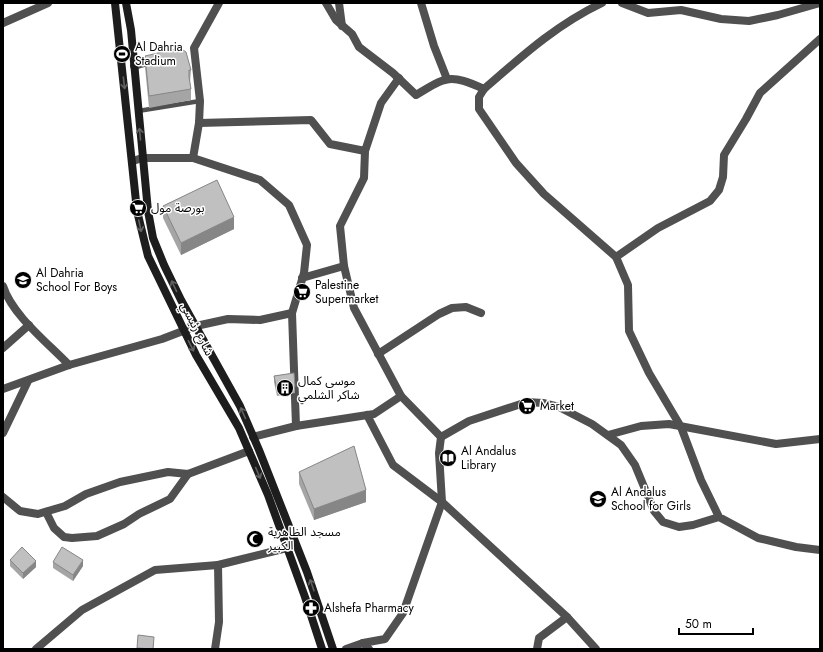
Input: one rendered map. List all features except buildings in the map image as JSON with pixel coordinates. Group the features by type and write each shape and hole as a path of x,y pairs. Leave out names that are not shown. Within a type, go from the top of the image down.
{"main road":[{"name":"شارع رئيسي","path":"115,3 133,161 137,212 148,256 196,355 239,428 288,548 322,649"},
{"name":"شارع رئيسي","path":"126,3 134,66 148,211 153,238 181,300 240,406 254,436 307,572 333,649"}],"street":[{"path":"3,23 48,3"},
{"path":"194,158 199,122 200,101 190,49 219,3"},
{"path":"326,3 336,20 352,34 359,47 399,78 416,95 437,83 451,78 467,82 484,89"},
{"path":"339,3 342,26"},
{"path":"421,3 434,46 447,79"},
{"path":"602,3 577,15 542,38 484,89 479,97 479,109 516,163 544,194 616,258 628,285 629,332 649,373 681,426 701,480 719,517 758,538 796,547 820,550"},
{"path":"622,3 648,13 681,10 721,20 749,21 778,15 820,3"},
{"path":"616,258 658,228 710,201 719,190 723,177 724,155 760,93 820,39"},
{"path":"134,66 164,57"},
{"path":"399,78 381,103 365,151 364,178 340,226 344,266 354,308 401,396 441,437"},
{"path":"199,122 311,120 330,144 365,151"},
{"path":"133,161 142,158 194,158 260,180 289,205 307,245 302,278 292,313 296,426"},
{"path":"302,278 344,266"},
{"path":"3,286 6,296 29,325 70,365"},
{"path":"378,354 439,314 452,308 466,307 481,313"},
{"path":"3,389 70,365 162,338 196,326 228,319 260,320 292,313"},
{"path":"3,348 29,325"},
{"path":"3,433 28,381"},
{"path":"254,436 296,426 374,414 401,396"},
{"path":"441,437 469,421 527,402 543,403 559,407 592,424 621,445 635,465 654,511 663,522 679,527 693,525 719,517"},
{"path":"367,415 393,465 442,502 566,617 596,649"},
{"path":"608,435 641,426 669,424 776,444 820,439"},
{"path":"346,649 366,646 385,639 403,614 442,502 439,453 441,437"},
{"path":"3,497 23,512 36,514 65,506 86,494 120,482 168,472 188,474 249,452"},
{"path":"46,512 54,528 64,537 72,538 97,536 124,524 139,514 170,499 188,474"},
{"path":"36,649 82,610 156,570 218,565 288,548"},
{"path":"215,649 219,622 218,565"},
{"path":"537,649 540,638 566,617"}],"lane":[{"path":"138,112 200,101"}],"place":[{"name":"Al Dahria Stadium","path":"122,54"},
{"name":"بورصة مول","path":"138,208"},
{"name":"Al Dahria School For Boys","path":"23,280"},
{"name":"Palestine Supermarket","path":"302,292"},
{"name":"موسى كمال شاكر الشلمي","path":"285,388"},
{"name":"Market","path":"527,406"},
{"name":"Al Andalus Library","path":"448,458"},
{"name":"Al Andalus School for Girls","path":"598,499"},
{"name":"مسجد الظاهرية الكبير","path":"255,539"},
{"name":"Alshefa Pharmacy","path":"311,608"}]}
